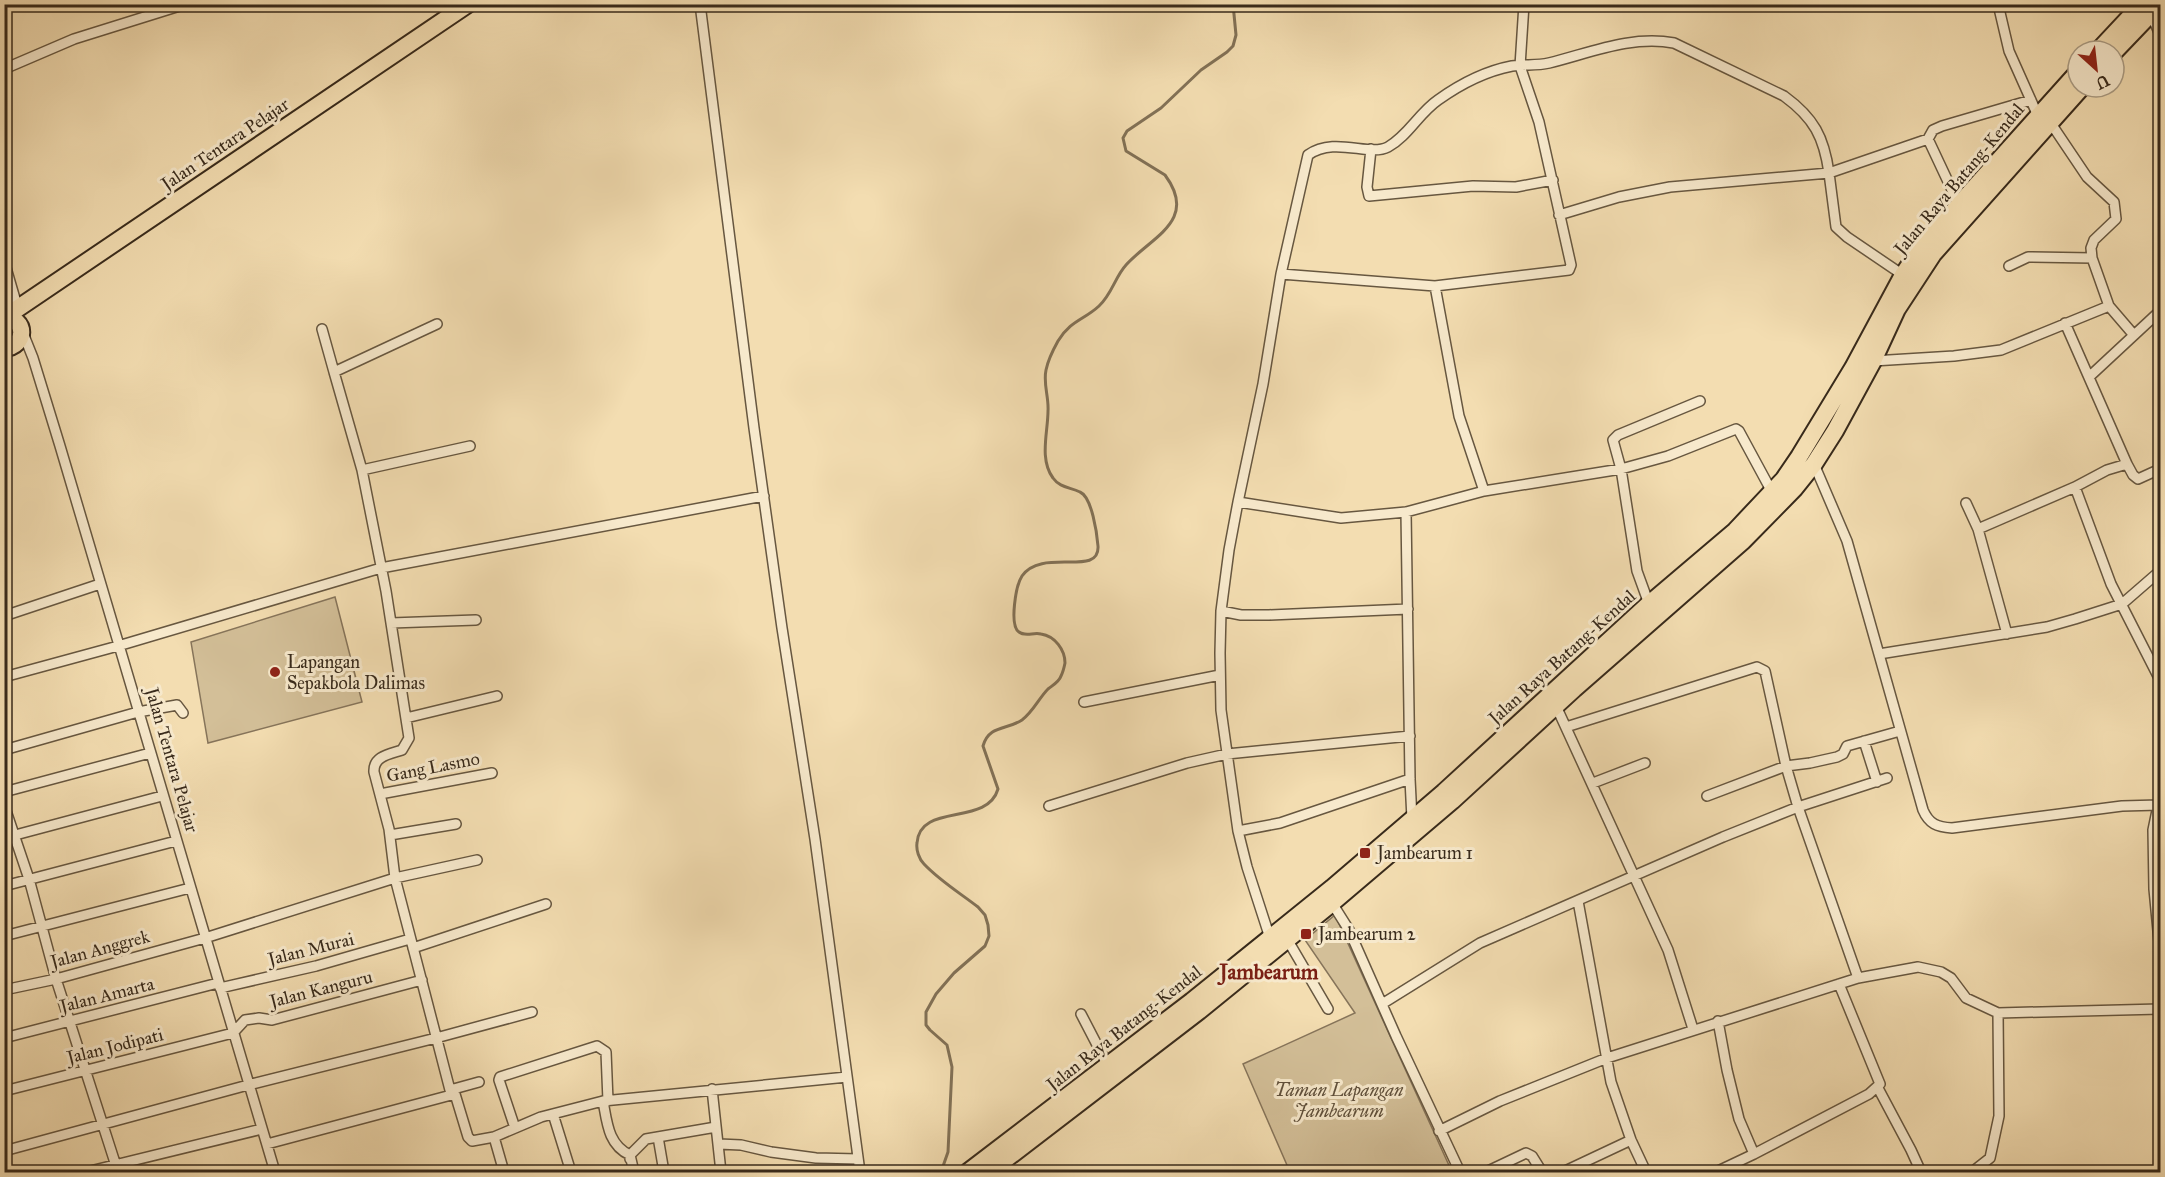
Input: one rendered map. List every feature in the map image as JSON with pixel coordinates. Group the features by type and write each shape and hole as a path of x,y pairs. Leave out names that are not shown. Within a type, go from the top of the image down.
{"highway":[{"name":"Jalan Tentara Pelajar","path":"9,314 468,4"},
{"path":"2115,39 2146,7"},
{"name":"Jalan Raya Batang-Kendal","path":"989,1173 1199,1011 1412,819 1526,725 1556,706 1743,541 1794,489 1814,464 1835,431 1873,361 1897,309 1933,254 2066,92"},
{"name":"Jalan Raya Batang-Kendal","path":"2062,99 2066,97"},
{"name":"Jalan Raya Batang-Kendal","path":"968,1173 1279,939 1332,903 1452,801 1648,604 1735,531 1772,492 1799,457 1853,368 1903,275 1922,246 2044,119"},
{"path":"5,348 16,345 20,341 22,329 34,299"},
{"path":"9,314 22,329"}],"street":[{"path":"4,69 74,39 186,4"},
{"path":"700,4 703,45 764,496 815,839 860,1173"},
{"path":"1281,274 1434,286 1568,271 1571,265 1553,180 1539,122 1520,66 1524,4"},
{"path":"1998,4 2009,51 2031,100 2087,177 2114,202 2116,219 2094,240 2091,248 2092,258 2109,306 2133,334"},
{"path":"2146,7 2160,35"},
{"path":"1328,1009 1279,939 1247,867 1238,831 1227,754 1221,710 1220,675 1221,611 1229,550 1265,373 1281,274 1308,155 1322,148 1346,146 1375,150 1387,147 1406,133 1436,102 1465,83 1501,69 1538,66 1630,41 1654,40 1674,43 1784,96 1798,106 1812,122 1823,142 1836,227 1903,275"},
{"path":"1559,214 1619,197 1670,187 1829,173 1928,140 1933,130 1942,126 2031,100"},
{"path":"1928,140 1959,205"},
{"path":"1371,149 1367,187 1369,196 1473,186 1516,188 1553,180"},
{"path":"2009,266 2028,257 2092,258"},
{"path":"4,261 9,314"},
{"path":"1434,286 1459,416 1484,491"},
{"path":"1873,361 1954,356 2001,350 2109,306"},
{"path":"2089,377 2160,311"},
{"path":"2065,323 2133,475 2138,479 2160,469"},
{"path":"334,372 437,324"},
{"name":"Jalan Tentara Pelajar","path":"22,329 33,358 275,1172"},
{"path":"322,329 362,470 392,624 409,738 402,750 382,757 374,766 390,836 395,878 436,1038 468,1137 472,1141 494,1137 553,1114 606,1101 847,1077"},
{"path":"5,348 33,358"},
{"path":"1648,604 1636,571 1621,469 1613,444 1614,438 1701,401"},
{"path":"1238,502 1341,518 1406,512 1484,491 1621,469 1668,456 1736,429 1739,430 1772,492"},
{"path":"362,470 471,446"},
{"path":"1814,464 1847,541 1923,810 1930,823 1952,828 2159,801 2153,830 2154,889 2160,952"},
{"path":"1978,529 2075,487 2107,470 2127,464"},
{"path":"2075,487 2107,573 2160,680"},
{"path":"4,677 118,646 381,568 764,496"},
{"path":"1966,503 1978,529 2007,634"},
{"path":"1406,512 1412,819"},
{"path":"1879,654 2047,627 2122,604 2160,571"},
{"path":"4,616 100,584"},
{"path":"1221,611 1241,615 1269,615 1408,609"},
{"path":"392,624 477,620"},
{"path":"1566,727 1757,667 1765,671 1786,766 1798,807 1858,978"},
{"path":"1084,702 1220,675"},
{"path":"406,718 497,696"},
{"path":"4,750 138,712 177,705 183,713"},
{"path":"1556,706 1668,950 1693,1029"},
{"path":"1707,795 1786,766 1810,764 1837,757 1843,754 1847,746 1900,730"},
{"path":"1049,807 1187,763 1227,754 1410,736"},
{"path":"1864,741 1877,782"},
{"path":"4,792 150,753"},
{"path":"1593,783 1645,763"},
{"name":"Gang Lasmo","path":"380,794 492,772"},
{"path":"1382,1004 1480,943 1723,837 1798,807 1887,778"},
{"path":"1238,831 1280,824 1410,779"},
{"path":"4,838 162,796"},
{"path":"4,805 15,835 56,979 117,1168"},
{"path":"390,836 456,824"},
{"path":"4,886 176,841"},
{"name":"Jalan Anggrek","path":"4,990 56,979 205,938 395,878 477,860"},
{"path":"4,936 190,888"},
{"path":"1578,901 1611,1082 1631,1140 1646,1173"},
{"path":"1332,903 1349,930 1460,1173"},
{"name":"Jalan Murai","path":"219,985 412,944 546,904"},
{"path":"1439,1131 1500,1101 1607,1058 1858,978 1918,967 1941,972 1951,978 1966,998 1998,1013 2160,1009"},
{"name":"Jalan Kanguru","path":"233,1033 245,1020 259,1018 272,1020 422,980"},
{"path":"1839,984 1880,1081 1878,1088 1921,1173"},
{"name":"Jalan Amarta","path":"4,1038 219,985"},
{"path":"4,1151 532,1012"},
{"path":"1974,1173 1990,1158 1999,1116 1998,1013"},
{"path":"1081,1014 1108,1066"},
{"path":"1718,1021 1739,1119 1754,1154"},
{"name":"Jalan Jodipati","path":"4,1091 233,1033"},
{"path":"515,1128 499,1080 500,1077 597,1046 606,1052 607,1122 613,1141 620,1151 630,1155"},
{"path":"267,1144 453,1092 478,1082"},
{"path":"1716,1173 1878,1088"},
{"path":"712,1089 721,1173"},
{"path":"553,1114 571,1173"},
{"path":"630,1155 646,1139 716,1127"},
{"path":"86,1173 117,1168 262,1129"},
{"path":"494,1137 504,1173"},
{"path":"658,1137 664,1173"},
{"path":"1563,1173 1631,1140"},
{"path":"719,1144 741,1144 771,1152 816,1158 858,1159"},
{"path":"1486,1173 1526,1153 1532,1156 1542,1173"},
{"path":"630,1155 634,1173"},
{"path":"4,1162 7,1173"}],"green space":[{"name":"Lapangan Sepakbola Dalimas","path":"335,597 362,702 208,743 191,642"},
{"name":"Taman Lapangan Jambearum","path":"1335,915 1452,1172 1290,1172 1243,1064 1355,1013 1305,940"}],"waterway":[{"path":"941,1172 948,1152 952,1067 947,1045 926,1025 926,1012 936,994 954,973 985,946 989,936 985,915 924,864 918,854 917,843 921,830 929,823 981,808 991,801 998,789 983,746 986,739 994,731 1026,717 1048,689 1059,680 1062,673 1065,658 1058,644 1046,635 1019,632 1014,622 1016,596 1022,576 1031,568 1043,564 1090,560 1096,555 1098,546 1088,501 1080,492 1062,486 1056,481 1046,462 1048,406 1045,375 1047,366 1063,334 1099,306 1126,265 1168,227 1174,216 1177,205 1174,191 1165,175 1126,151 1123,138 1127,131 1161,108 1201,70 1233,46 1236,35 1233,4"},
{"path":"2160,852 2158,869 2160,891"}],"place":[{"name":"Lapangan Sepakbola Dalimas","path":"275,672"},
{"name":"Jambearum 1","path":"1365,853"},
{"name":"Jambearum 2","path":"1306,934"}],"district":[{"name":"Jambearum","path":"1269,972"}]}
